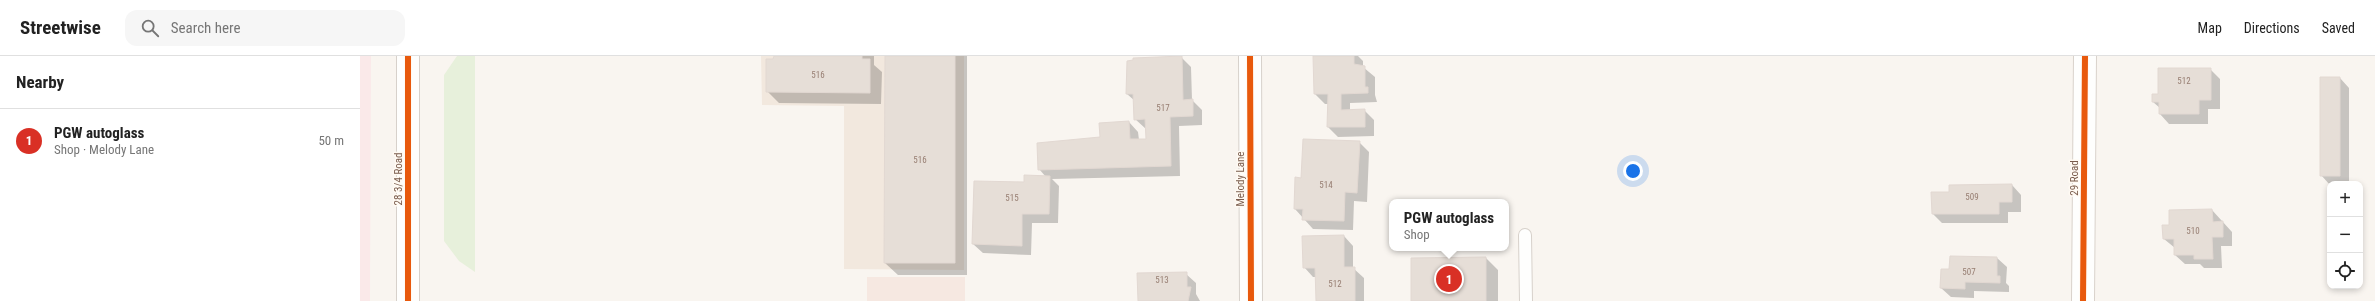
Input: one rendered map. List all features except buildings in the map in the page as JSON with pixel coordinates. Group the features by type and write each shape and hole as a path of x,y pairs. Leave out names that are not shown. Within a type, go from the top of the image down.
{"street":[{"name":"28 3/4 Road","path":"408,56 408,301"},
{"name":"Melody Lane","path":"1250,56 1251,301"},
{"name":"29 Road","path":"2083,301 2085,56"}],"lane":[{"path":"1525,235 1526,301"}],"shaded area":[{"path":"360,56 371,56 370,301 360,301"},
{"path":"761,56 964,56 964,270 844,269 844,106 762,105"},
{"path":"867,277 965,277 965,301 867,301"}],"green space":[{"path":"457,56 475,56 475,272 459,261 444,241 444,75"}],"cycle path":[{"path":"408,56 408,301"},
{"path":"1250,56 1251,301"},
{"path":"2083,301 2085,56"}],"place":[{"name":"PGW autoglass","path":"1449,279"}]}
